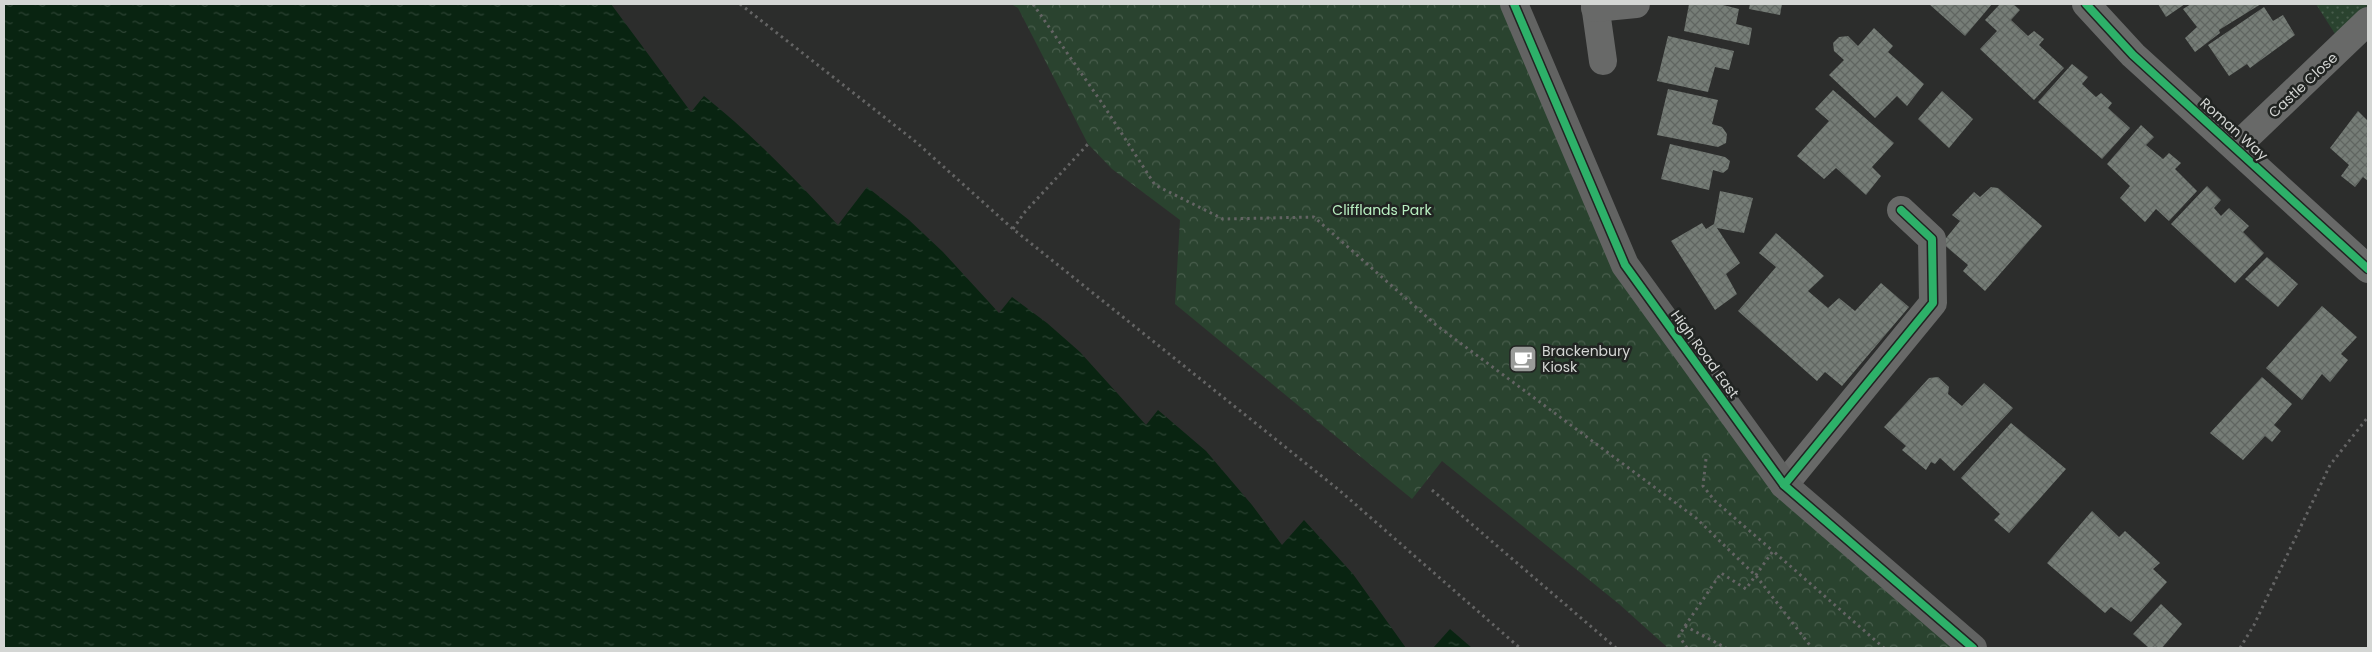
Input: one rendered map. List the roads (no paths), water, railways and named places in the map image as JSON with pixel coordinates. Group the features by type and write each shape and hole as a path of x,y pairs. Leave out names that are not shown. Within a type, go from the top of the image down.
{"street":[{"name":"High Road East","path":"1514,4 1625,265 1784,485 1973,648"},
{"path":"1603,61 1595,6 1636,4"},
{"name":"Roman Way","path":"2086,4 2133,55 2368,269"},
{"name":"Castle Close","path":"2236,147 2368,21"},
{"path":"1784,485 1933,303 1932,239 1901,210"}],"water":[{"path":"4,4 611,4 691,112 704,96 757,142 838,225 867,187 909,220 943,252 999,313 1012,297 1047,323 1080,352 1146,425 1158,410 1206,451 1252,505 1282,545 1304,520 1353,574 1406,648 4,648"},
{"path":"1450,629 1472,648 1433,648"}],"place":[{"name":"Brackenbury Kiosk","path":"1523,359"}],"park label":[{"name":"Clifflands Park","path":"1382,210"}]}
